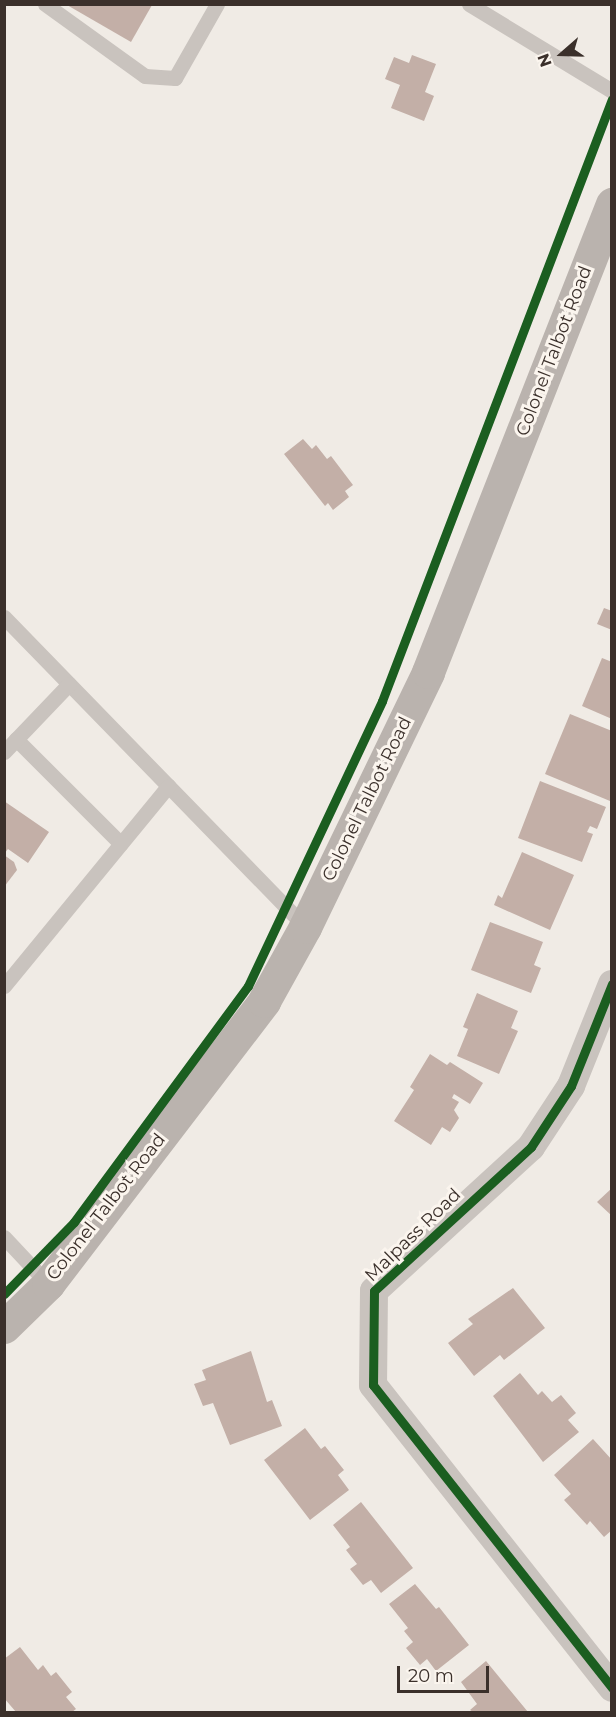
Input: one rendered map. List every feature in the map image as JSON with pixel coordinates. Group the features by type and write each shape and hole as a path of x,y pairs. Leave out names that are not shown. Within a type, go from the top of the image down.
{"main road":[{"name":"Colonel Talbot Road","path":"4,1327 48,1284 264,1001 305,927 428,672 612,204"}],"street":[{"name":"Malpass Road","path":"612,984 571,1086 531,1147 374,1291 373,1385 612,1688"}],"lane":[{"path":"45,4 145,76 175,78 217,4"},
{"path":"470,4 612,91"},
{"path":"4,617 305,927"},
{"path":"4,752 69,684"},
{"path":"16,739 121,844"},
{"path":"4,986 168,786"},
{"path":"4,1237 48,1284"}],"building":[{"path":"67,5 152,5 131,42"},
{"path":"412,55 436,64 425,92 434,96 424,121 391,108 400,85 385,79 394,57 409,63"},
{"path":"303,439 312,449 316,445 327,459 331,456 353,485 345,491 349,497 333,510 328,503 325,506 284,454"},
{"path":"604,608 612,611 612,630 597,624"},
{"path":"602,658 612,662 612,719 582,706"},
{"path":"570,714 612,731 610,801 545,774"},
{"path":"540,781 606,807 597,829 590,826 587,832 593,834 582,862 518,838"},
{"path":"4,801 49,832 28,863 8,849 4,854"},
{"path":"522,852 574,875 550,930 494,905 498,895 502,898"},
{"path":"4,855 14,862 17,870 4,887"},
{"path":"490,922 543,942 534,965 541,968 531,993 471,970"},
{"path":"477,993 518,1011 511,1028 518,1031 499,1074 457,1056 468,1029 463,1027"},
{"path":"430,1054 447,1065 450,1062 483,1083 470,1104 454,1094 452,1098 459,1102 454,1110 459,1118 450,1132 442,1127 431,1145 394,1121 414,1090 410,1087"},
{"path":"612,1188 612,1216 597,1202"},
{"path":"513,1288 545,1328 504,1360 500,1355 474,1376 448,1343 473,1324 468,1319"},
{"path":"251,1351 267,1402 272,1400 282,1426 230,1445 213,1403 203,1406 194,1384 206,1380 202,1370"},
{"path":"520,1373 538,1395 542,1391 552,1402 561,1395 576,1413 568,1420 579,1432 543,1462 493,1396"},
{"path":"305,1428 321,1449 325,1446 344,1470 338,1475 349,1490 310,1520 264,1460"},
{"path":"593,1439 612,1460 612,1530 604,1537 590,1521 587,1525 564,1500 571,1494 554,1475"},
{"path":"361,1502 413,1568 381,1593 371,1580 363,1585 350,1569 357,1564 346,1550 350,1547 333,1525"},
{"path":"415,1584 436,1609 439,1607 469,1645 436,1671 427,1659 420,1665 406,1648 413,1642 404,1631 408,1628 389,1604"},
{"path":"20,1647 38,1670 43,1665 51,1676 56,1672 72,1692 66,1697 76,1709 72,1712 16,1712 4,1698 4,1659"},
{"path":"486,1661 528,1712 473,1712 470,1710 477,1704 461,1682"}],"cycle path":[{"path":"4,1294 74,1222 248,986 382,701 612,99"},
{"path":"612,984 571,1086 531,1147 374,1291 373,1385 612,1688"}]}
